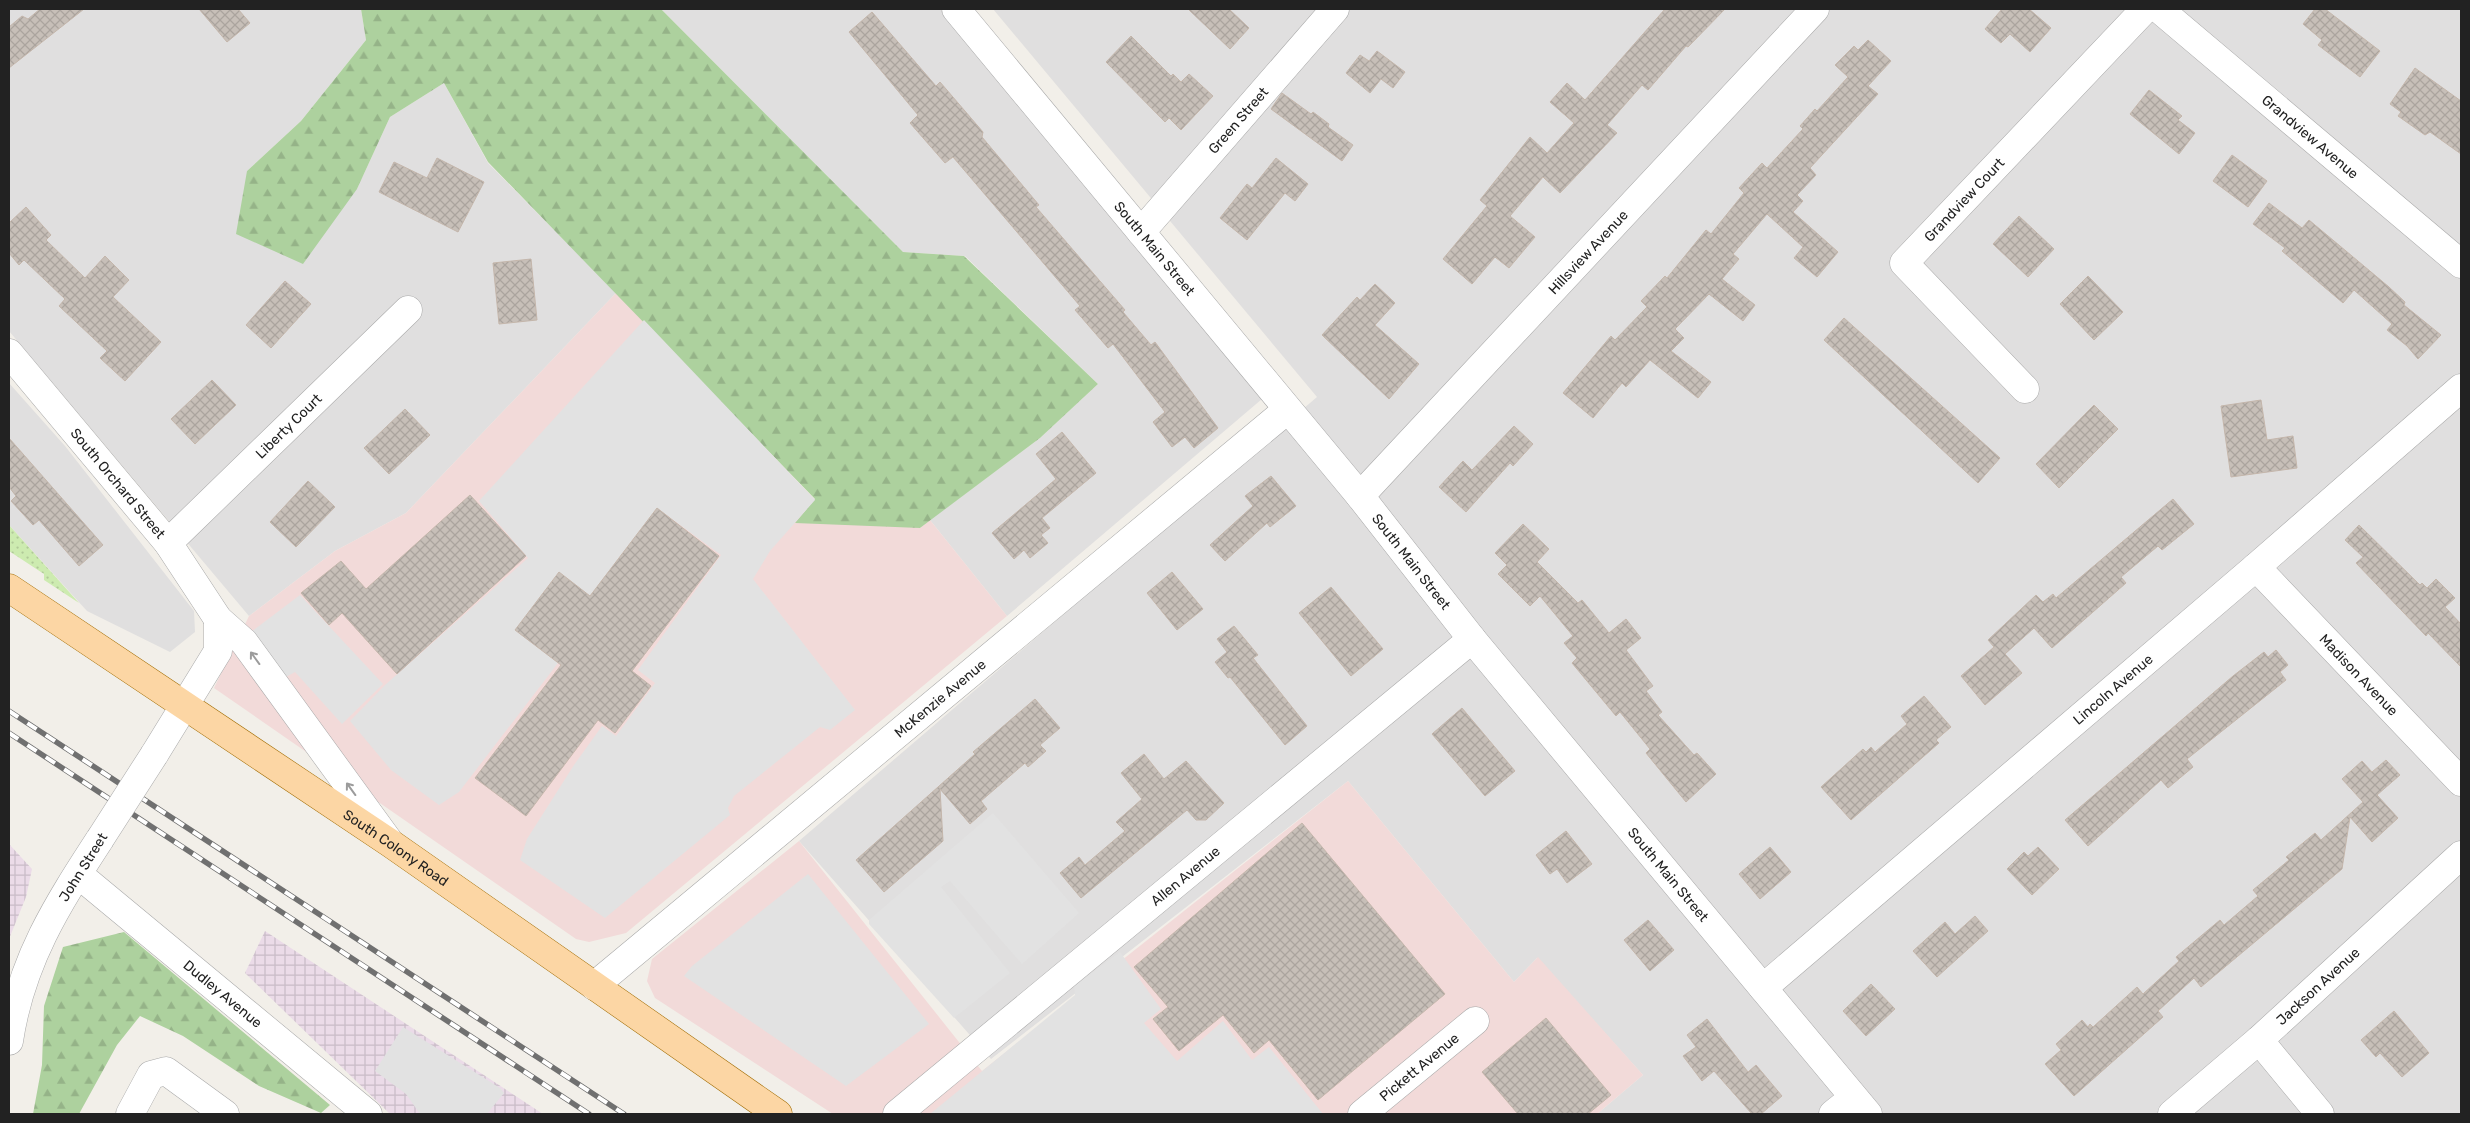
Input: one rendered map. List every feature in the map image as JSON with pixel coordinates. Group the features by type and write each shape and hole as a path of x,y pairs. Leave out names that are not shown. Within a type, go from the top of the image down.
{"main road":[{"name":"South Colony Road","path":"9,588 390,843 778,1114"}],"street":[{"name":"South Main Street","path":"956,9 1360,496 1472,639 1763,988 1852,1109"},
{"name":"Green Street","path":"1141,232 1335,9"},
{"name":"Hillsview Avenue","path":"1360,496 1815,9"},
{"name":"Grandview Court","path":"2025,389 1904,263 2145,9"},
{"name":"Grandview Avenue","path":"2159,9 2461,264"},
{"name":"Liberty Court","path":"168,543 408,310"},
{"name":"South Orchard Street","path":"9,353 168,543 218,619 244,642 390,843"},
{"name":"Lincoln Avenue","path":"1763,988 2256,567 2461,388"},
{"name":"McKenzie Avenue","path":"594,986 1287,410"},
{"name":"Madison Avenue","path":"2256,567 2461,782"},
{"path":"186,705 218,651 218,619"},
{"name":"Allen Avenue","path":"897,1114 1472,639"},
{"name":"John Street","path":"9,1041 14,1011 26,972 45,929 186,705"},
{"name":"Jackson Avenue","path":"2172,1114 2259,1040 2461,855"},
{"name":"Dudley Avenue","path":"78,874 360,1112"},
{"name":"Pickett Avenue","path":"1362,1114 1475,1020"},
{"path":"2259,1040 2320,1114"},
{"path":"130,1114 152,1075 166,1071 225,1114"}],"shaded area":[{"path":"9,9 361,9 366,40 301,121 247,171 357,189 390,117 444,83 488,163 616,293 406,513 335,551 249,616 9,331"},
{"path":"661,9 940,9 1262,399 1007,616 930,520 1040,438 1098,384 965,256 903,252"},
{"path":"993,9 2461,9 2461,1114 1597,1114 1643,1075 1537,958 1514,982 1348,781 991,1059 799,841 1317,397"},
{"path":"616,293 815,500 920,528 930,520 1007,616 626,933 589,942 576,939 214,688 249,616 335,551 406,513"},
{"path":"644,320 815,500 770,551 753,579 855,710 830,730 820,727 734,796 728,808 730,815 605,918 520,860 527,839 574,765 602,726 616,736 655,683 638,670 721,555 657,508 590,596 559,572 515,630 558,663 459,792 439,805 391,770 350,721 385,685 528,558 479,501"},
{"path":"9,383 65,446 194,611 195,632 170,652 87,611 9,525"},
{"path":"300,595 383,684 342,724 295,672 286,677 251,632"},
{"path":"1348,781 1514,982 1538,957 1643,1075 1597,1114 833,1114 655,998 647,981 652,959 799,841 982,1071"},
{"path":"993,813 1079,913 1022,964 950,881 941,887 1010,973 954,1018 869,924 869,920"},
{"path":"9,844 32,869 26,897 9,939"},
{"path":"808,874 929,1024 846,1086 684,976 692,966"},
{"path":"265,931 543,1114 390,1114 245,973"},
{"path":"1120,952 1161,1009 1144,1023 1177,1061 1223,1021 1252,1060 1269,1047 1323,1114 930,1114 1075,995 1074,986"},
{"path":"403,1027 500,1088 504,1093 487,1114 420,1114 406,1094 375,1071"}],"green space":[{"path":"361,9 661,9 903,252 964,256 1098,384 1040,438 920,528 795,523 815,499 488,162 444,83 390,117 357,189 303,264 236,234 247,171 301,121 366,40"},
{"path":"9,525 79,603 44,580 44,574 9,551"},
{"path":"124,932 330,1105 321,1113 259,1086 183,1036 140,1016 117,1045 79,1114 33,1114 42,1065 44,1006 63,947"}],"building":[{"path":"40,9 84,9 9,68 9,27 22,16 28,19"},
{"path":"199,9 238,9 250,23 227,42"},
{"path":"1188,9 1229,9 1249,28 1230,49"},
{"path":"1665,9 1725,9 1688,47 1686,46 1648,90 1642,85 1607,125 1617,133 1560,193 1543,177 1510,216 1535,237 1509,268 1495,257 1472,284 1443,259 1487,206 1480,200 1530,137 1547,153 1574,123 1550,102 1567,83 1585,100"},
{"path":"2002,9 2029,9 2051,28 2030,52 2010,34 2001,43 1985,29"},
{"path":"2315,9 2325,9 2380,51 2360,77 2318,45 2322,40 2303,24"},
{"path":"872,12 936,86 940,82 983,132 982,137 1039,205 1036,207 1125,310 1123,312 1151,345 1155,342 1218,428 1194,448 1185,437 1172,447 1153,422 1165,412 1113,344 1108,348 1075,310 1080,306 953,157 945,163 910,123 918,115 849,32"},
{"path":"1131,36 1171,76 1173,74 1181,82 1189,74 1213,96 1181,130 1169,118 1165,122 1106,62"},
{"path":"1868,40 1891,61 1868,86 1878,94 1810,168 1816,175 1797,195 1803,201 1793,212 1838,252 1817,277 1794,258 1803,247 1767,214 1733,254 1739,259 1722,279 1755,305 1743,321 1709,294 1675,329 1684,338 1671,351 1711,382 1698,398 1650,360 1626,387 1622,383 1593,418 1563,393 1611,336 1615,340 1647,307 1641,301 1665,276 1667,278 1706,230 1711,234 1744,193 1739,188 1762,163 1767,168 1803,129 1800,126 1815,109 1817,111 1848,77 1835,65 1854,46 1858,50"},
{"path":"1377,51 1405,72 1393,88 1381,79 1370,93 1346,73 1360,55 1369,61"},
{"path":"2415,68 2461,101 2461,154 2430,132 2425,135 2398,116 2401,112 2390,104"},
{"path":"2149,90 2182,116 2178,120 2195,133 2179,154 2130,114"},
{"path":"1282,93 1311,114 1313,112 1329,124 1328,127 1353,145 1342,161 1271,109"},
{"path":"2232,155 2267,181 2248,207 2213,181"},
{"path":"437,158 484,182 458,232 379,192 394,162 427,178"},
{"path":"1276,158 1308,184 1295,201 1285,193 1247,240 1220,218 1247,184 1252,188"},
{"path":"2269,203 2302,228 2309,220 2389,287 2405,302 2404,305 2441,335 2418,359 2407,346 2387,330 2392,324 2354,290 2343,303 2282,251 2285,248 2253,224"},
{"path":"26,207 51,235 46,240 85,278 105,256 129,280 113,297 161,342 125,381 100,358 107,351 59,306 65,299 24,260 19,265 9,253 9,223"},
{"path":"2019,216 2054,249 2028,277 1993,244"},
{"path":"531,259 537,320 499,324 493,263"},
{"path":"2088,276 2123,312 2094,340 2060,304"},
{"path":"285,281 311,304 271,348 246,325"},
{"path":"1375,284 1395,303 1375,325 1419,364 1389,399 1322,335 1357,297 1360,300"},
{"path":"1844,318 2000,458 1978,483 1824,340"},
{"path":"212,380 236,405 195,444 171,419"},
{"path":"2261,400 2267,440 2293,436 2297,468 2231,477 2221,406"},
{"path":"2094,405 2118,429 2059,488 2036,464"},
{"path":"405,409 430,435 389,474 364,448"},
{"path":"1514,426 1533,444 1513,466 1510,463 1466,512 1439,487 1463,461 1472,470"},
{"path":"1062,432 1096,473 1042,518 1050,528 1041,535 1048,543 1030,558 1024,550 1014,559 992,533 1056,479 1036,454"},
{"path":"9,438 103,545 79,566 39,520 33,525 11,501 16,496 9,487"},
{"path":"1271,476 1296,506 1270,527 1267,523 1225,561 1210,545 1253,506 1245,496"},
{"path":"308,481 335,507 296,547 270,522"},
{"path":"470,495 526,556 397,674 342,613 329,625 301,593 341,561 366,589"},
{"path":"2173,499 2194,524 2162,550 2158,546 2121,577 2126,583 2052,648 2034,628 2005,654 2022,673 1985,705 1961,676 1994,647 1988,640 2036,595 2043,602 2053,594 2056,598"},
{"path":"657,508 719,556 632,671 651,686 615,733 598,720 526,816 475,778 561,665 515,630 559,572 590,596"},
{"path":"1523,524 1549,549 1537,562 1578,603 1582,600 1609,633 1626,619 1641,638 1626,650 1653,686 1646,691 1662,712 1658,715 1694,755 1697,753 1716,774 1686,802 1646,753 1650,749 1620,712 1616,716 1572,663 1577,658 1564,643 1573,636 1540,596 1530,606 1498,574 1507,565 1495,553"},
{"path":"2359,525 2420,585 2422,583 2427,588 2436,579 2455,598 2445,607 2461,624 2461,667 2428,633 2426,636 2356,563 2363,557 2345,540"},
{"path":"1172,572 1203,609 1177,630 1147,593"},
{"path":"1331,587 1383,649 1351,676 1299,613"},
{"path":"1234,626 1258,655 1253,658 1307,726 1285,745 1230,677 1228,678 1215,662 1227,652 1217,639"},
{"path":"2276,650 2288,665 2280,672 2286,680 2187,759 2193,767 2168,788 2161,780 2088,846 2065,820 2233,676 2264,652 2268,657"},
{"path":"1924,696 1951,727 1936,740 1939,743 1851,820 1821,787 1863,749 1866,752 1871,747 1875,752 1907,724 1901,716"},
{"path":"1035,699 1060,728 1040,745 1046,751 1028,767 1025,763 981,801 987,809 970,824 940,789 943,841 884,892 856,860 975,754 973,752"},
{"path":"1462,708 1515,771 1485,796 1432,734"},
{"path":"1144,754 1164,779 1186,761 1224,803 1206,820 1196,820 1187,810 1081,898 1060,873 1079,857 1085,865 1125,831 1116,822 1142,799 1121,773"},
{"path":"2386,760 2400,775 2377,795 2398,818 2372,842 2350,817 2342,869 2201,987 2194,978 2158,1011 2163,1017 2074,1096 2045,1064 2061,1050 2056,1044 2082,1020 2088,1027 2090,1024 2093,1027 2137,987 2143,994 2179,961 2176,957 2220,920 2224,925 2258,896 2253,890 2289,860 2286,857 2315,833 2321,840 2363,802 2342,779 2362,761 2372,772"},
{"path":"1302,823 1445,994 1318,1100 1269,1040 1254,1053 1223,1015 1179,1051 1153,1019 1168,1007 1134,967"},
{"path":"1566,831 1592,864 1567,883 1557,869 1550,874 1536,855"},
{"path":"1770,847 1791,872 1760,899 1739,874"},
{"path":"2038,847 2059,869 2032,895 2007,869 2024,852 2028,856"},
{"path":"1975,916 1988,931 1937,977 1913,951 1945,922 1955,934"},
{"path":"1648,920 1674,950 1650,971 1624,940"},
{"path":"1871,984 1895,1009 1866,1036 1843,1011"},
{"path":"2394,1011 2429,1053 2402,1077 2380,1053 2376,1057 2361,1040"},
{"path":"1546,1018 1611,1095 1588,1114 1518,1114 1482,1072"},
{"path":"1707,1019 1748,1072 1756,1065 1782,1096 1761,1114 1752,1114 1714,1071 1702,1081 1683,1056 1696,1047 1687,1035"}],"railway":[{"path":"9,711 624,1114"},
{"path":"9,733 589,1114"}]}
